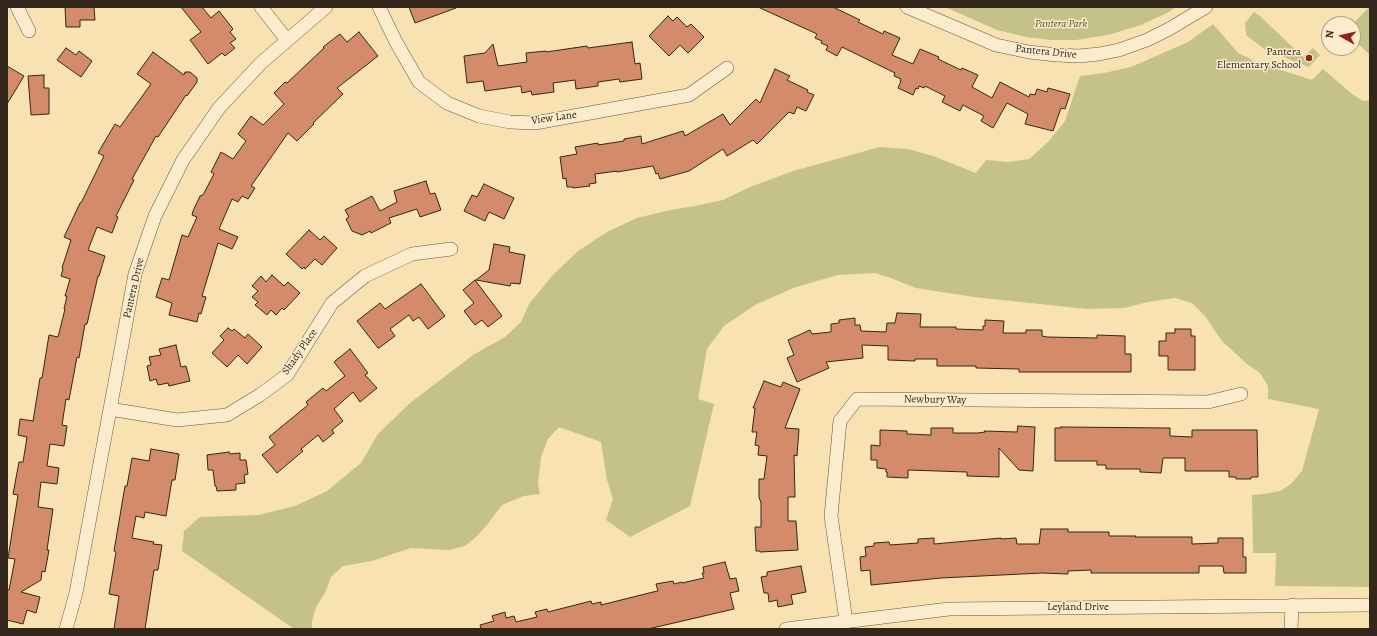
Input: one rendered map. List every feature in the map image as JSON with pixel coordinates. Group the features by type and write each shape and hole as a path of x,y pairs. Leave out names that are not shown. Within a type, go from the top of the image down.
{"street":[{"path":"18,7 29,30"},
{"path":"261,7 287,40"},
{"name":"Pantera Drive","path":"66,629 76,593 135,274 154,216 183,160 219,108 262,63 326,7"},
{"name":"View Lane","path":"379,7 396,42 419,82 447,104 479,116 510,122 535,123 689,95 727,68"},
{"name":"Pantera Drive","path":"907,7 996,45 1029,52 1079,56 1119,50 1147,40 1169,30 1206,7"},
{"name":"Shady Place","path":"110,409 177,420 227,415 260,395 287,375 332,303 364,276 412,254 452,249"},
{"name":"Newbury Way","path":"846,621 831,516 840,421 857,399 1208,402 1241,394"},
{"name":"Leyland Drive","path":"786,629 949,608 1370,605"},
{"path":"1291,629 1292,606"}],"green space":[{"name":"Pantera Park","path":"945,7 1176,7 1167,13 1141,25 1108,35 1076,40 1052,40 1026,37 997,30"},
{"path":"1370,7 1370,55 1361,47 1361,16"},
{"path":"1254,12 1303,57 1313,48 1320,55 1309,67 1264,49 1246,35 1245,23"},
{"path":"1213,24 1238,53 1259,63 1312,80 1323,69 1352,94 1363,101 1370,100 1370,587 1275,586 1276,553 1253,553 1252,495 1280,491 1291,484 1302,471 1319,409 1268,399 1268,386 1260,373 1247,364 1222,341 1205,316 1192,303 1175,298 1148,302 1124,308 1087,309 974,297 916,288 875,273 838,275 793,288 755,305 724,326 707,349 698,399 714,404 690,506 630,537 606,520 613,499 607,480 601,442 559,427 548,439 541,457 538,483 540,494 524,496 502,505 487,525 465,546 449,550 411,548 372,561 343,566 331,577 325,593 316,607 312,621 312,629 294,629 182,551 184,531 200,517 258,515 295,506 327,491 361,463 378,434 410,403 473,355 505,337 521,322 529,304 552,276 578,251 607,232 637,218 723,200 750,187 793,171 880,147 908,149 933,156 976,173 986,160 1008,162 1029,159 1048,142 1065,121 1080,76 1104,73 1131,67 1188,42"}],"building":[{"path":"65,7 94,7 95,20 80,20 80,27 66,27"},
{"path":"181,7 202,7 211,18 219,11 233,29 230,32 236,39 230,43 235,48 225,56 222,53 208,64 190,40 201,32"},
{"path":"409,7 456,7 456,8 415,23"},
{"path":"758,7 833,7 860,20 858,22 883,34 884,31 900,38 892,55 913,64 920,49 939,57 938,59 961,70 962,68 978,75 972,87 992,98 1000,82 1029,97 1030,94 1035,95 1037,89 1047,92 1048,88 1070,94 1065,109 1061,108 1053,131 1025,124 1028,114 1007,103 993,128 981,121 984,116 963,105 960,111 942,102 945,96 925,86 924,88 919,86 918,89 916,88 913,95 898,88 901,79 894,76 895,73 842,47 837,56 826,50 828,46 815,38 817,34"},
{"path":"668,16 673,21 677,17 687,27 691,24 704,37 688,53 680,45 669,56 649,36"},
{"path":"359,32 378,56 337,88 343,94 297,141 288,133 251,186 255,188 248,199 242,196 238,202 232,199 219,229 238,237 232,249 218,243 202,296 206,297 197,322 169,315 172,303 156,297 162,278 169,280 182,235 188,237 197,217 192,215 193,211 200,196 203,195 214,174 211,172 221,152 233,159 246,141 238,134 251,116 263,125 284,104 274,93 285,82 287,83 324,48 323,47 340,34 347,42"},
{"path":"632,42 635,64 640,63 642,79 620,82 619,79 598,82 598,86 576,89 575,80 553,83 554,92 532,95 531,91 522,93 521,86 485,91 483,81 467,83 464,56 485,53 493,44 498,66 527,62 526,53 546,52 587,46 588,48"},
{"path":"66,48 76,55 79,51 92,61 81,77 57,60"},
{"path":"153,52 184,75 185,72 190,72 197,78 197,82 187,96 186,95 158,137 156,136 132,179 134,180 116,216 118,217 112,233 97,227 88,250 105,256 98,276 87,324 85,324 69,400 66,399 62,425 67,426 64,446 50,444 47,466 59,468 57,484 41,482 38,507 53,509 47,550 49,550 45,572 42,571 41,580 21,592 40,597 36,613 27,610 23,624 7,620 7,589 9,590 15,559 8,558 18,495 13,494 19,462 23,462 27,437 18,435 20,419 33,421 49,335 58,337 65,309 67,296 65,296 70,279 61,276 71,240 64,237 104,156 98,153 115,124 120,127 151,84 137,74"},
{"path":"7,66 24,76 7,104"},
{"path":"775,69 790,76 787,80 808,90 807,92 814,95 806,111 797,107 794,114 789,112 757,144 753,140 727,156 723,149 689,171 660,179 653,166 595,174 596,183 589,184 590,186 573,188 567,187 566,178 563,179 560,157 577,154 575,147 624,141 624,139 641,136 642,144 683,131 685,136 723,114 730,125 756,99 760,103"},
{"path":"44,75 44,88 49,88 49,114 31,115 28,76"},
{"path":"426,181 430,194 435,193 441,210 420,217 417,209 389,218 391,223 371,233 370,231 362,235 352,231 346,219 349,217 345,210 372,196 380,211 397,202 394,191"},
{"path":"484,184 514,198 504,219 489,212 485,221 464,211 472,195 477,197"},
{"path":"309,230 320,240 324,236 337,248 322,265 315,259 305,269 304,267 302,269 286,254"},
{"path":"494,244 510,247 509,252 525,255 520,284 511,283 510,286 476,280 489,270"},
{"path":"272,275 284,286 288,282 300,293 284,310 282,308 276,315 271,310 267,315 255,305 258,302 252,297 258,291 252,286 261,276 266,282"},
{"path":"475,280 502,316 488,327 482,320 475,325 464,311 474,303 463,290"},
{"path":"421,284 445,316 428,329 419,317 413,321 409,315 390,329 395,336 378,348 357,321 380,303 385,309"},
{"path":"897,313 921,314 920,327 956,327 956,329 983,330 985,320 1004,321 1003,333 1026,333 1026,330 1042,330 1042,336 1047,337 1097,338 1097,335 1125,336 1125,354 1131,354 1131,372 1019,372 1019,369 976,368 976,366 937,366 937,359 915,359 915,361 888,360 888,346 862,345 863,358 826,362 829,368 797,382 787,358 794,355 788,340 810,330 812,334 831,332 831,324 839,323 839,320 855,318 855,325 860,325 861,331 886,332 887,323 895,323"},
{"path":"228,328 232,331 234,329 245,338 248,334 262,347 247,364 238,355 227,367 212,353 224,340 220,336"},
{"path":"1175,329 1191,329 1191,336 1195,336 1195,370 1168,370 1168,356 1159,356 1159,341 1166,341 1166,333 1175,333"},
{"path":"176,345 181,367 186,366 190,381 169,386 168,383 158,385 156,379 150,381 147,366 151,365 149,357 161,355 159,349"},
{"path":"350,349 368,373 365,375 377,388 360,402 353,392 334,409 343,421 332,430 334,433 323,442 318,435 301,449 303,451 277,473 262,455 275,445 269,437 308,405 306,402 323,388 326,391 345,376 334,362"},
{"path":"764,381 781,387 783,382 800,389 785,428 799,429 797,456 794,455 795,497 788,497 788,521 796,521 798,550 756,551 755,527 761,527 759,479 764,479 767,456 758,455 759,446 755,445 757,432 752,432 755,408 753,408"},
{"path":"1018,426 1035,427 1033,471 1019,470 999,448 999,477 967,476 967,472 908,470 908,478 887,477 886,469 877,468 877,460 871,460 871,445 880,446 880,430 907,431 907,434 931,435 931,428 953,428 953,433 978,433 985,432 984,431 1017,432"},
{"path":"1055,428 1170,428 1170,436 1192,437 1192,430 1257,430 1258,477 1251,477 1251,479 1236,479 1236,477 1229,477 1229,471 1185,471 1185,458 1163,458 1161,473 1140,472 1140,469 1106,469 1106,465 1097,465 1097,461 1055,461"},
{"path":"151,449 179,454 175,480 172,480 166,516 145,512 144,518 136,516 132,538 162,545 158,570 154,570 145,629 114,629 119,596 109,594 116,552 114,551 125,486 127,486 132,458 149,461"},
{"path":"229,452 230,454 240,453 240,460 246,460 248,474 244,475 245,483 236,484 236,490 217,491 213,470 208,470 207,455"},
{"path":"1041,529 1068,529 1068,532 1109,532 1109,536 1192,537 1192,544 1218,543 1218,538 1243,538 1243,557 1246,557 1246,573 1224,573 1223,566 1199,566 1199,573 1091,573 1091,570 1068,571 1068,574 1042,573 941,578 871,585 870,570 861,571 860,557 866,556 865,547 874,546 874,543 889,542 890,545 918,543 918,539 934,538 934,544 1016,538 1017,544 1039,544"},
{"path":"725,562 730,579 736,578 739,591 730,593 734,609 648,629 481,629 480,625 494,621 492,616 505,612 506,618 514,616 516,622 537,617 535,612 547,609 548,612 591,601 592,604 601,602 601,605 658,591 656,584 673,581 674,584 682,583 704,578 702,573 704,573 703,567"},
{"path":"801,566 806,592 791,595 793,604 778,607 777,600 769,602 768,593 764,593 761,577 767,576 767,572"}],"place":[{"name":"Pantera Elementary School","path":"1309,58"}]}
